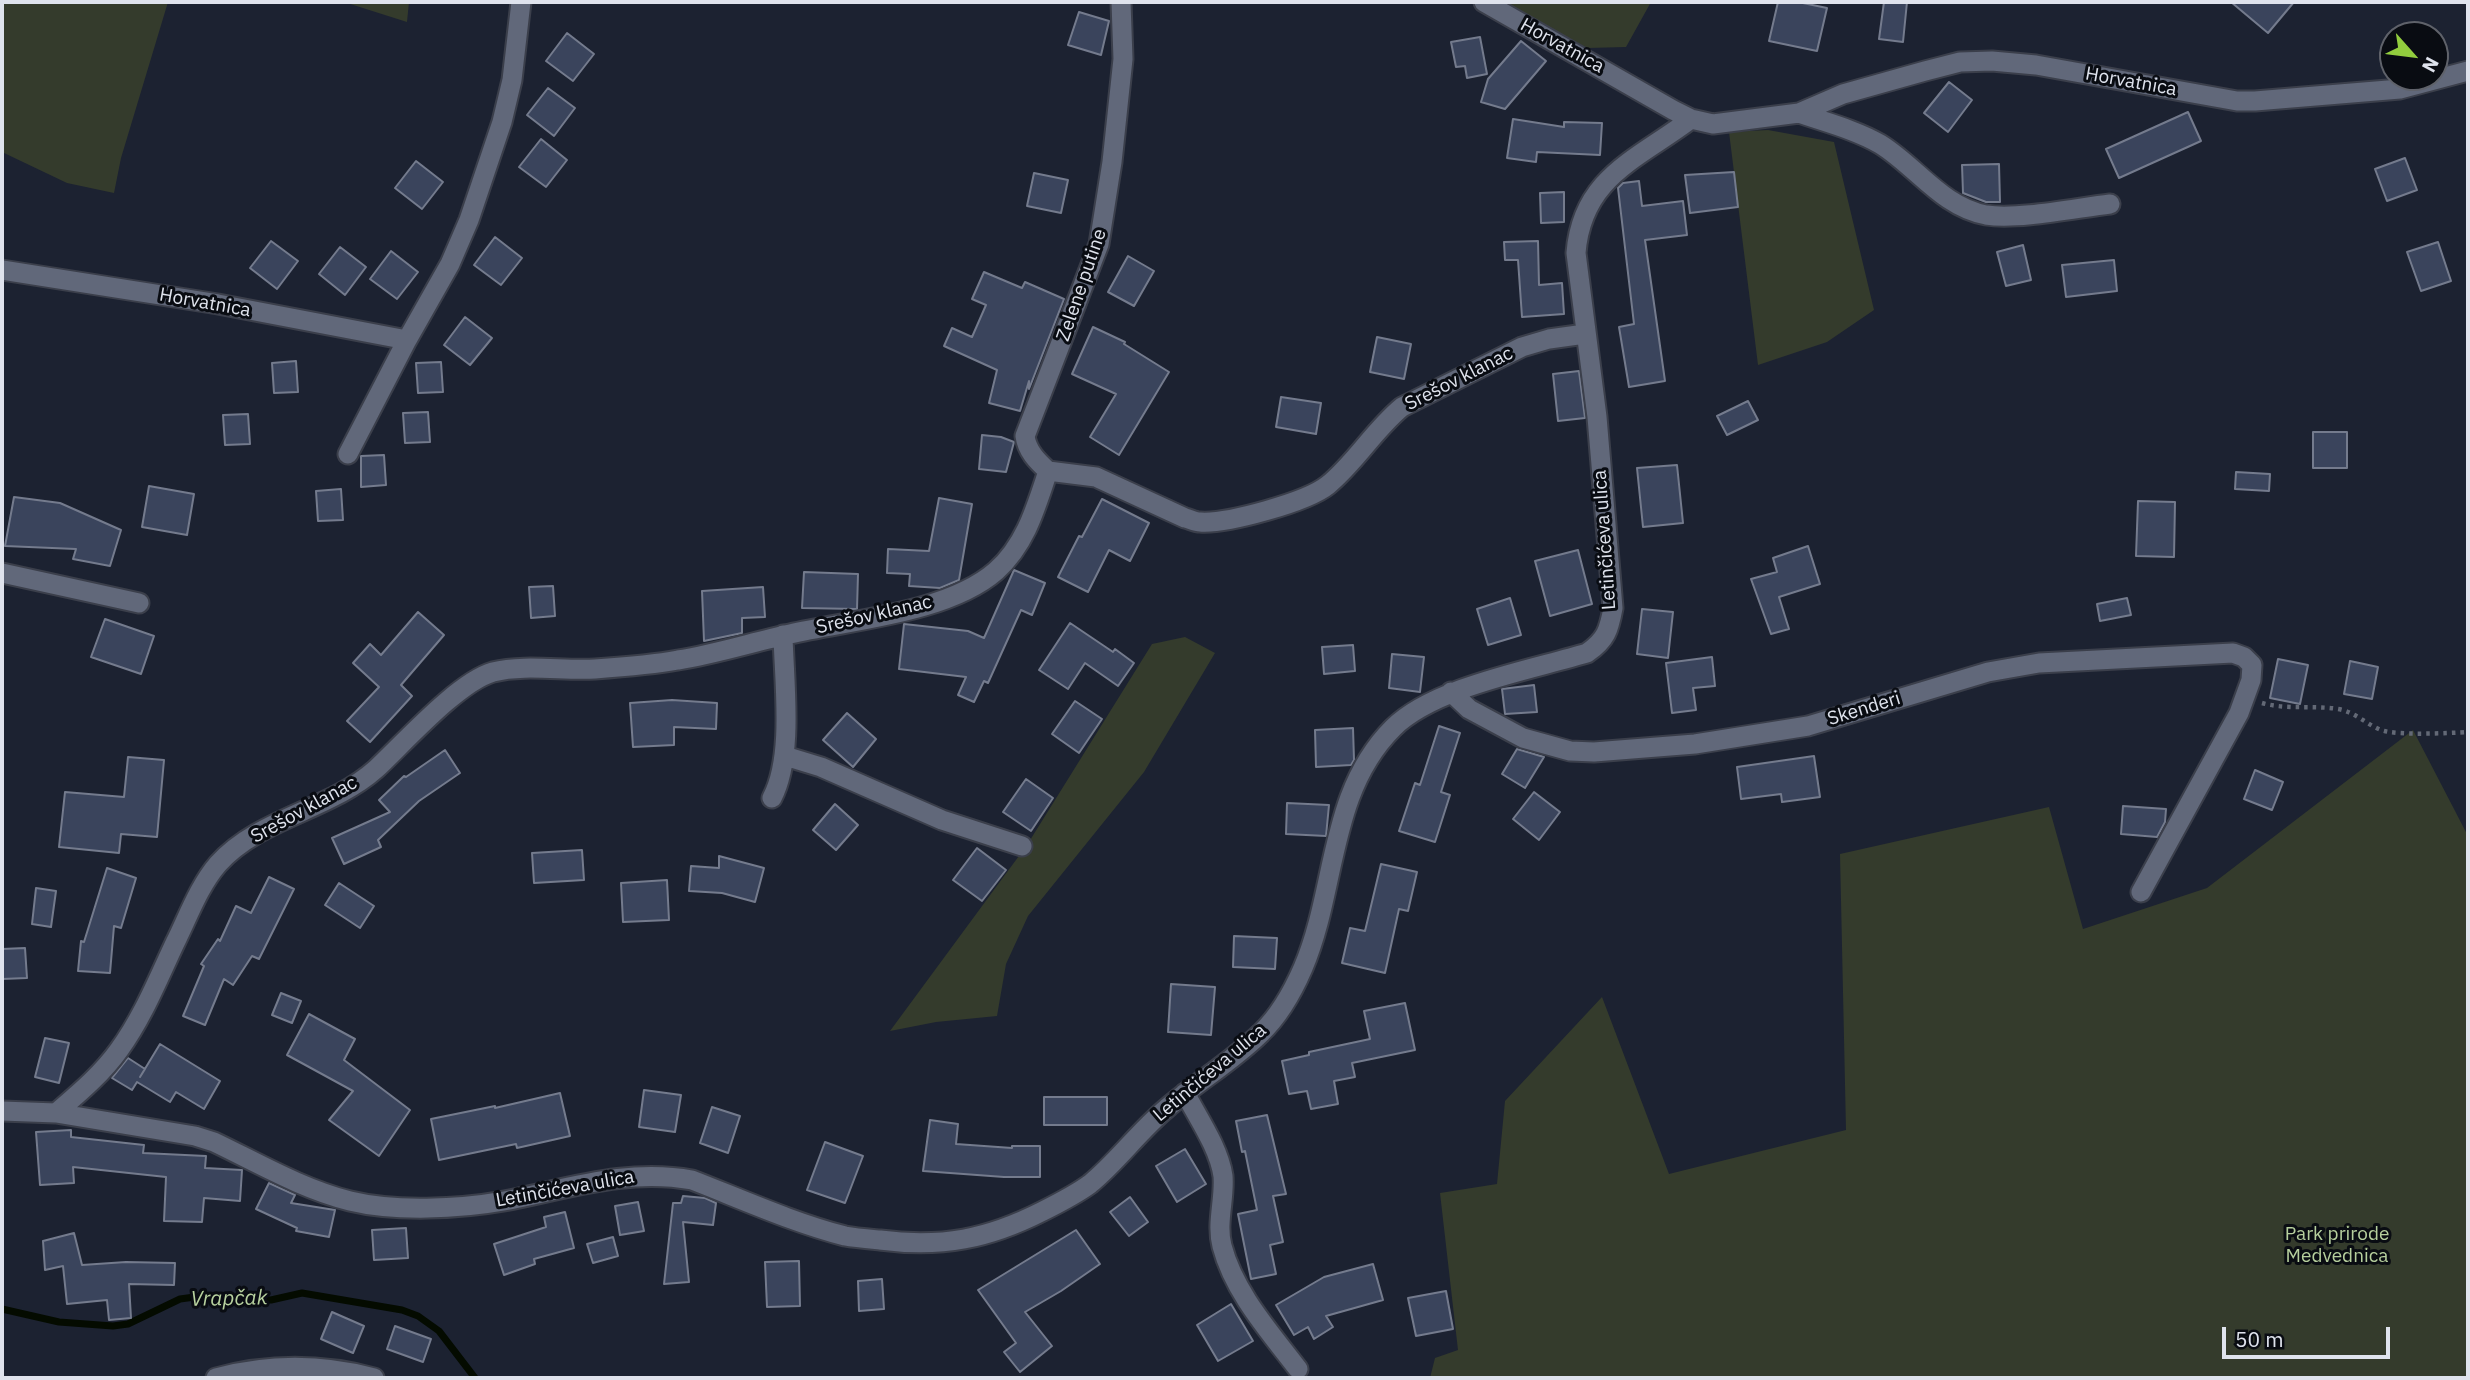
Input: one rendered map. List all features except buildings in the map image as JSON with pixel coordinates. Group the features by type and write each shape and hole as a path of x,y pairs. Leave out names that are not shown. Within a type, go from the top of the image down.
{"street":[{"path":"348,454 450,264 488,167 512,80 522,2"},
{"name":"Zelene putine","path":"1048,471 1026,445 1025,436 1099,244 1112,162 1123,59 1121,2"},
{"name":"Horvatnica","path":"1484,2 1691,119 1713,124 1799,113 1843,94 1960,62 1992,61 2036,65 2237,101 2400,89 2468,71"},
{"name":"Horvatnica","path":"1799,113 1879,144 1955,203 1971,211 2010,216 2110,204"},
{"name":"Letinčićeva ulica","path":"2,1111 56,1112 195,1136 214,1142 296,1181 352,1201 392,1207 500,1202 599,1181 670,1175 692,1180 846,1236 938,1244 971,1239 1016,1225 1064,1200 1108,1168 1164,1110 1261,1034 1282,1007 1303,969 1314,938 1336,836 1359,776 1393,728 1413,712 1451,692 1587,653 1602,642 1613,608 1597,417 1576,253 1580,225 1598,190 1620,167 1691,119"},
{"name":"Horvatnica","path":"2,270 218,304 407,341"},
{"name":"Srešov klanac","path":"56,1112 84,1089 118,1052 137,1022 200,891 215,868 232,850 373,772 414,732 469,685 491,673 505,670 594,669 678,660 783,635 917,609 983,580 1010,555 1029,527 1048,471 1096,477 1199,522 1228,520 1301,499 1325,487 1387,419 1402,407 1522,347 1549,339 1585,334"},
{"path":"2,573 139,603"},
{"path":"772,797 781,782 785,756 783,635"},
{"name":"Skenderi","path":"1451,692 1469,709 1523,738 1570,751 1594,752 1695,744 1808,726 1988,672 2039,663 2234,653 2244,657 2252,665 2251,680 2239,713 2141,892"},
{"path":"785,756 821,767 942,820 1022,846"},
{"path":"1185,1093 1216,1153 1222,1173 1224,1192 1221,1245 1229,1267 1250,1305 1298,1369"},
{"path":"216,1378 267,1368 306,1367 346,1370 374,1378"}],"path":[{"path":"2244,699 2295,708 2341,709 2363,718 2383,731 2430,734 2468,732"}],"green space":[{"path":"2,2 168,2 121,158 114,193 67,183 2,152"},
{"path":"344,2 409,2 407,22"},
{"path":"1502,2 1651,2 1626,47 1587,48"},
{"path":"1768,130 1834,142 1874,310 1827,342 1758,365 1729,132"},
{"path":"1185,637 1215,653 1144,772 1028,916 1006,964 997,1016 936,1022 890,1031 1027,845 1152,644"},
{"name":"Park prirode Medvednica","path":"2413,730 2468,836 2468,1378 1430,1378 1435,1358 1458,1350 1440,1193 1497,1184 1505,1101 1602,997 1669,1174 1846,1130 1840,854 2049,807 2083,929 2207,888"}],"waterway":[{"name":"Vrapčak","path":"2,1309 59,1322 113,1326 128,1324 180,1299 202,1296 271,1300 302,1293 402,1310 418,1316 439,1331 475,1378"}]}
